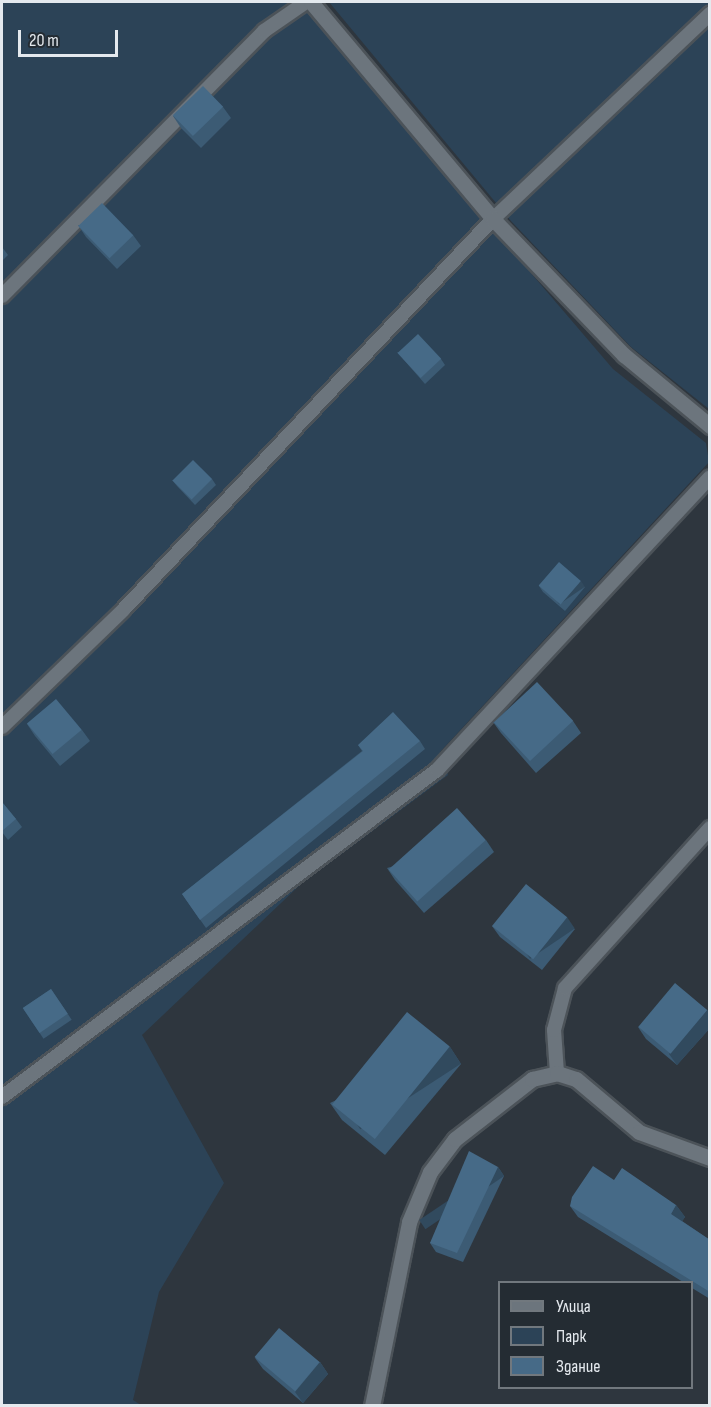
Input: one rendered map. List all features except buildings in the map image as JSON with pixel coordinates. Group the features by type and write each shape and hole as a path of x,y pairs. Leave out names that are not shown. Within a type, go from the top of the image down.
{"street":[{"path":"311,2 493,219 624,355 710,426"},
{"path":"372,1406 409,1222 430,1172 455,1139 531,1079 557,1073 576,1080 639,1132 710,1158"}],"lane":[{"path":"2,296 264,31 306,2"},
{"path":"2,727 123,610 493,219 710,14"},
{"path":"2,1097 437,770 710,477"},
{"path":"557,1073 554,1030 566,988 710,828"}],"green space":[{"path":"2,2 299,2 613,369 706,443 709,462 440,752 448,775 301,884 142,1035 224,1183 159,1292 133,1400 141,1405 2,1406"},
{"path":"329,2 709,2 709,409 631,347 511,221"}]}
